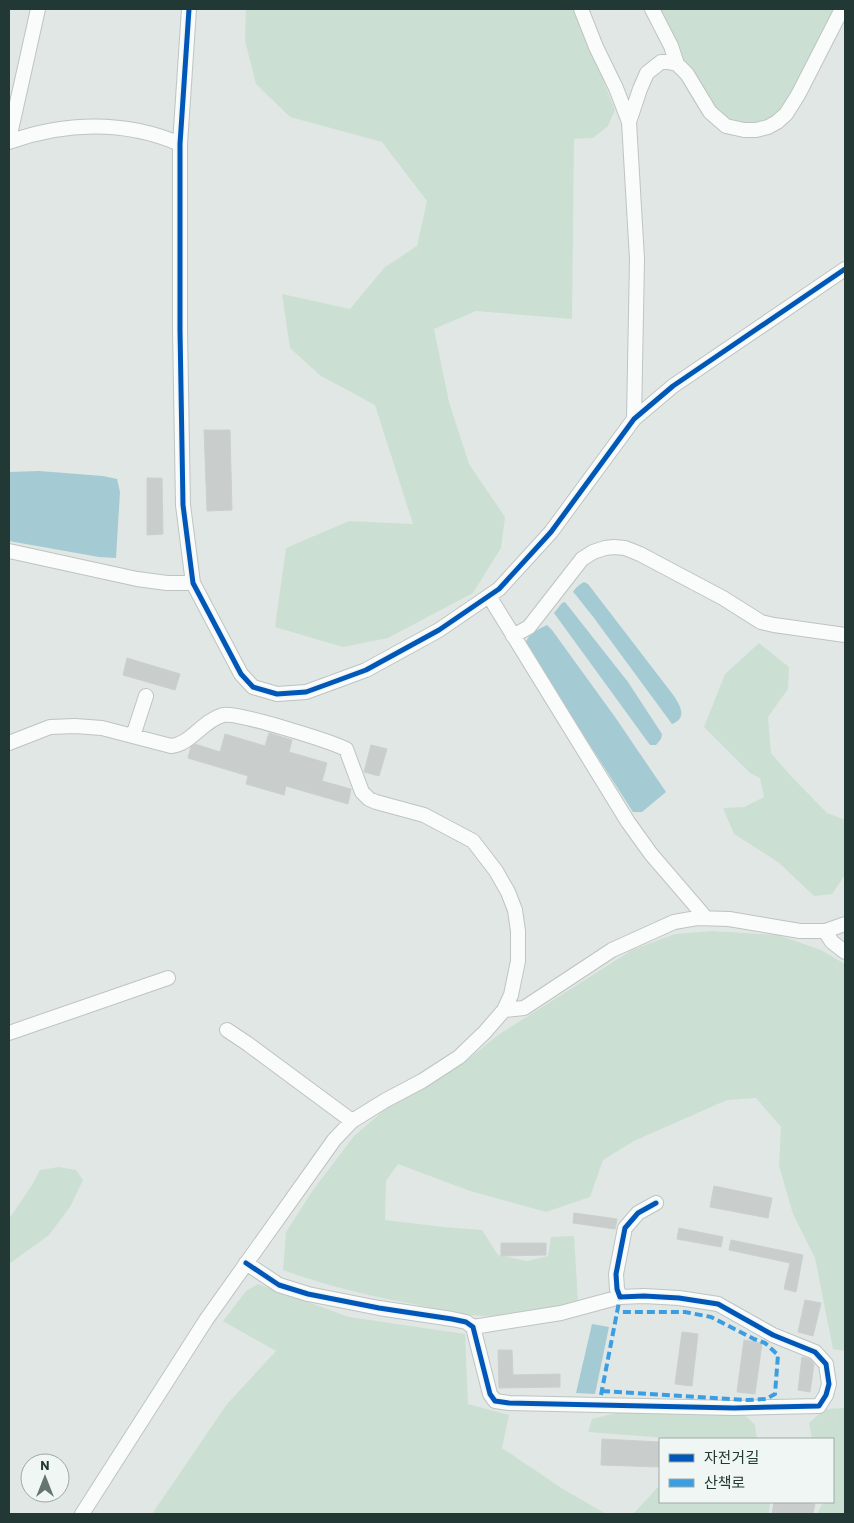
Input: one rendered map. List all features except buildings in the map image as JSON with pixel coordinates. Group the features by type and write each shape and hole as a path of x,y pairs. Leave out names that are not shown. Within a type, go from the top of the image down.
{"street":[{"path":"38,9 9,140 54,129 75,126 100,126 130,128 180,144"},
{"path":"188,9 180,144 180,330 183,505 193,583 241,674 253,687 277,694 306,692 366,670 439,630 499,589 550,532 634,419 673,386 845,269"},
{"path":"580,9 616,88 629,122 637,258 634,419"},
{"path":"652,9 671,46 677,64 687,74 710,112 726,126 744,130 768,127 786,114 798,95 842,9"},
{"path":"629,122 647,73 661,62 677,64"},
{"path":"513,636 529,627 582,559 604,548 614,547 625,548 640,554 723,598 761,622 774,626 845,635"},
{"path":"9,551 137,579 167,583 193,583"},
{"path":"488,596 628,822 651,854 706,918"},
{"path":"133,736 146,696"},
{"path":"9,743 22,736 50,727 75,726 102,728 171,746 179,745 203,725 224,715 244,718 331,742 346,749 362,792 369,799 424,816 473,841 496,871 508,892 515,910 518,932 516,969 511,995 504,1010 459,1057 422,1081 352,1121 334,1140 206,1320 82,1514"},
{"path":"504,1010 524,1008 612,950 674,922 697,918 729,919 800,931 824,932 845,924"},
{"path":"824,932 832,942 845,952"},
{"path":"9,1033 168,978"},
{"path":"227,1030 352,1121"},
{"path":"620,1297 617,1289 616,1274 625,1228 638,1213 656,1203"},
{"path":"246,1263 279,1285 308,1294 466,1322 473,1327 490,1394 495,1401 518,1404 743,1408 819,1406 826,1395 829,1384 826,1364 815,1352 773,1335 718,1304 679,1298 620,1297 561,1313 473,1327"}],"green space":[{"path":"246,9 575,9 615,110 608,126 593,138 574,139 572,319 476,311 434,329 449,402 469,464 505,517 501,548 473,593 388,638 343,647 275,627 286,548 349,521 413,524 375,405 321,376 290,348 282,294 350,309 385,267 417,246 427,201 382,142 290,117 256,84 245,41"},
{"path":"658,9 835,9 792,95 776,118 762,124 734,123 720,115 686,66"},
{"path":"759,643 789,667 788,689 768,717 771,753 827,813 845,820 845,875 832,894 814,896 778,862 734,834 723,808 744,807 764,797 760,778 750,773 704,727 725,674"},
{"path":"712,931 778,935 821,950 845,964 845,1351 833,1349 815,1258 793,1214 779,1166 781,1127 756,1098 727,1100 634,1141 603,1160 590,1197 546,1212 470,1191 398,1164 386,1181 385,1220 482,1230 498,1255 527,1261 548,1256 551,1237 574,1236 578,1301 510,1314 471,1315 352,1291 283,1270 286,1232 313,1190 354,1136 389,1106 461,1065 498,1035 632,950 675,934"},
{"path":"59,1167 76,1170 83,1180 70,1207 49,1235 9,1264 9,1219 40,1170"},
{"path":"258,1284 349,1317 465,1334 468,1404 509,1415 502,1448 563,1489 606,1514 152,1514 227,1404 276,1351 223,1321 246,1291"},
{"path":"845,1408 845,1514 817,1514 822,1503 834,1503 834,1438 812,1438 809,1423 825,1409"},
{"path":"624,1411 682,1411 745,1415 755,1425 757,1438 666,1438 588,1432 592,1419"},
{"path":"659,1486 659,1503 770,1503 769,1514 633,1514"}],"water":[{"path":"39,471 103,476 117,479 120,492 116,558 99,557 9,541 9,472"},
{"path":"584,582 588,584 674,696 681,712 680,719 677,722 672,724 573,592"},
{"path":"565,602 628,682 662,734 661,739 656,745 650,745 554,613"},
{"path":"547,625 615,717 666,792 642,812 633,812 525,644 531,634"},
{"path":"592,1324 609,1327 595,1394 576,1393"}],"marked path":[{"path":"601,1395 620,1297"},
{"path":"602,1391 747,1400 766,1399 775,1394 778,1355 765,1343 711,1317 685,1312 618,1312"}],"cycle path":[{"path":"189,9 180,144 180,330 183,505 193,583 241,674 253,687 277,694 306,692 366,670 439,630 499,589 551,532 634,419 673,386 845,269"},
{"path":"246,1263 279,1285 308,1294 466,1322 473,1327 490,1394 495,1401 509,1403 734,1408 819,1406 826,1395 829,1384 826,1364 815,1352 773,1335 718,1304 679,1298 620,1297 617,1289 616,1274 625,1228 638,1213 656,1203"}]}
